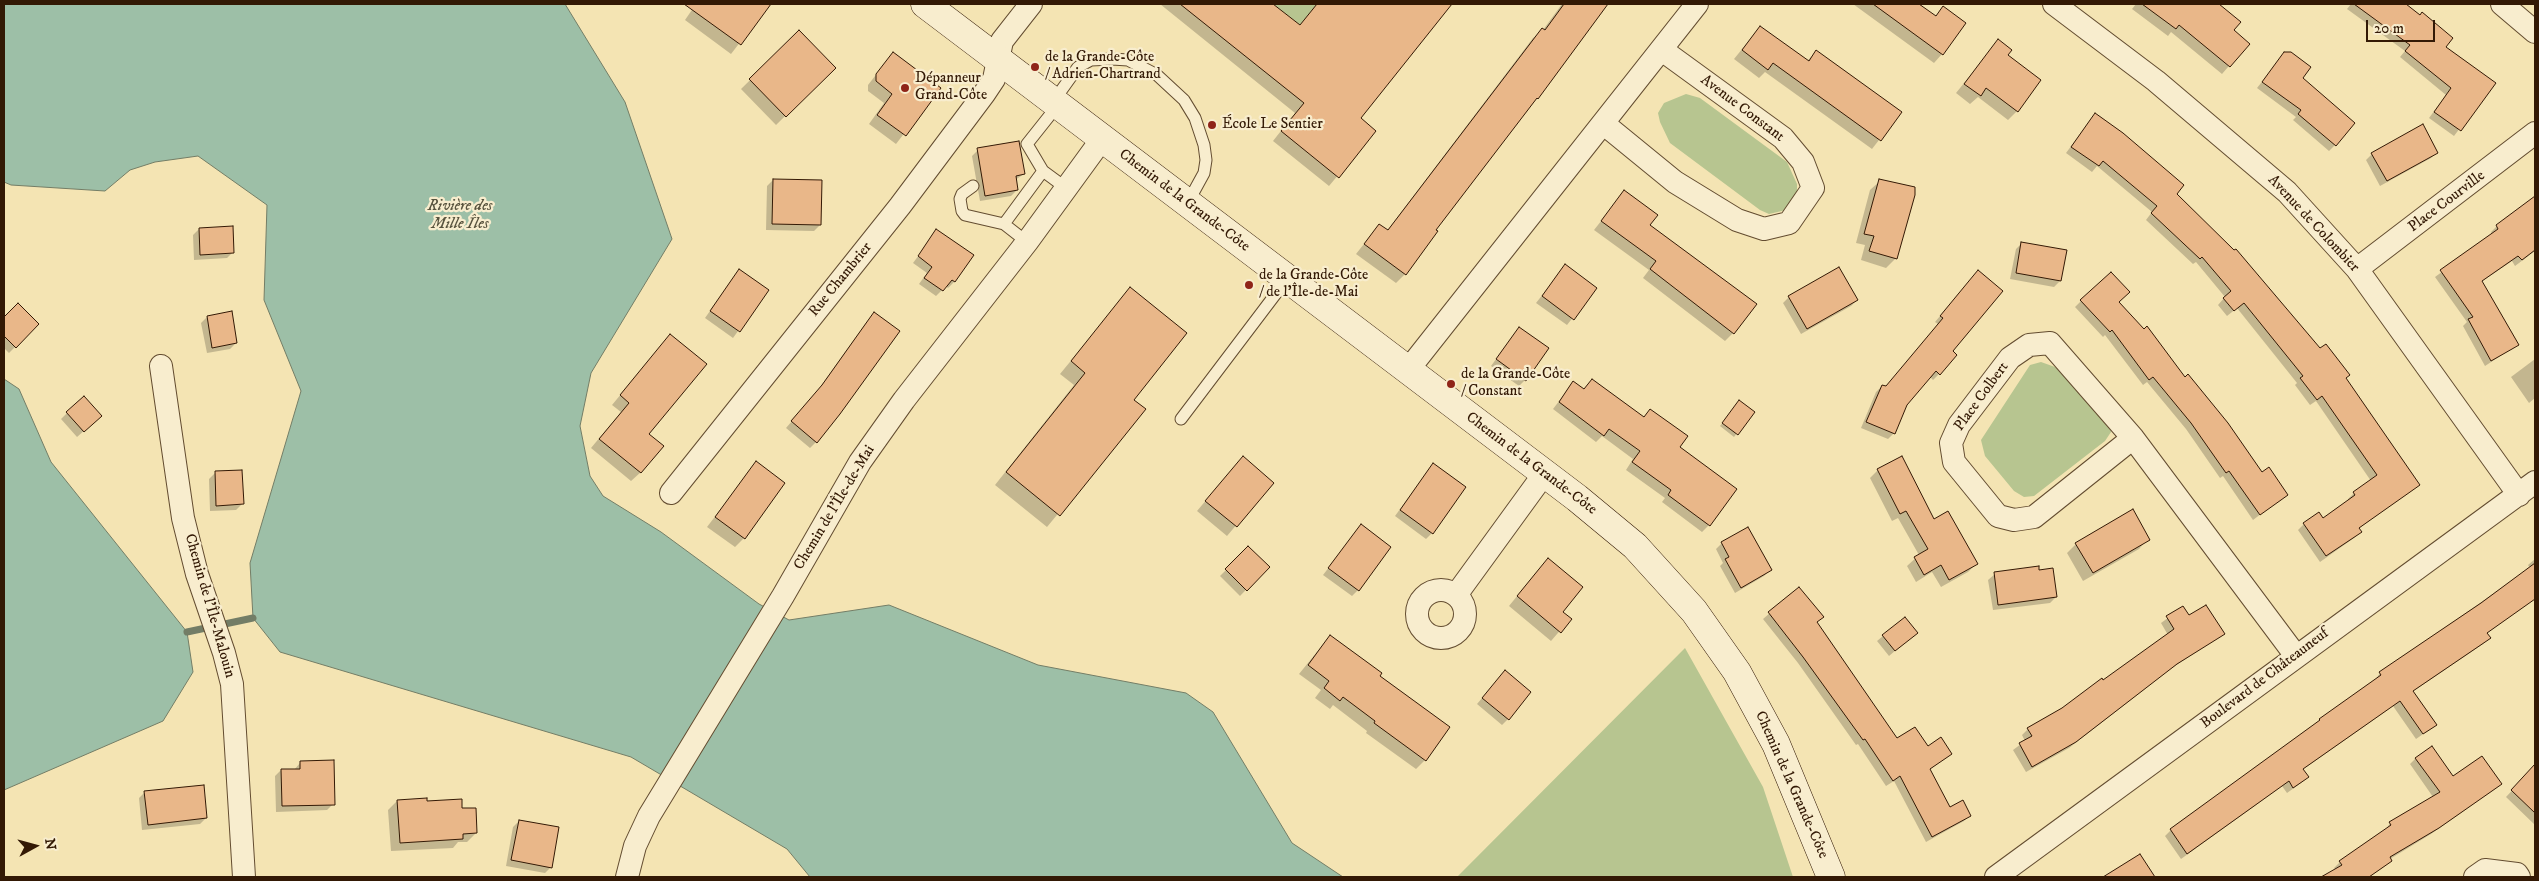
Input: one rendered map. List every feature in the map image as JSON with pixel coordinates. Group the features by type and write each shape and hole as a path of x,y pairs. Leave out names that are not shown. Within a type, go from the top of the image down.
{"main road":[{"name":"Chemin de la Grande-Côte","path":"925,4 1544,474 1642,553 1679,593 1721,646 1754,701 1776,744 1831,877"}],"street":[{"name":"Rue Chambrier","path":"671,493 916,185 994,79 1002,41 1031,4"},
{"path":"1408,370 1697,4"},
{"name":"Avenue de Colombier","path":"2054,4 2156,81 2287,192 2357,269 2527,489"},
{"path":"2502,4 2535,32"},
{"name":"Avenue Constant","path":"1604,124 1675,182 1737,220 1764,229 1789,223 1813,188 1804,162 1776,133 1662,50"},
{"name":"Place Courville","path":"2357,269 2535,133"},
{"name":"Chemin de l'Île-de-Mai","path":"626,877 634,846 660,797 783,596 860,462 904,400 1027,242 1102,139"},
{"name":"Place Colbert","path":"2133,438 2034,517 2014,520 1998,516 1954,462 1951,443 1959,425 2010,358 2029,345 2050,343 2133,438 2296,656"},
{"name":"Chemin de l'Île-Malouin","path":"161,366 183,518 197,574 220,640 232,684 244,877"},
{"path":"1456,595 1544,474"},
{"name":"Boulevard de Châteauneuf","path":"1996,877 2527,489"},
{"path":"2475,877 2485,870 2517,874 2519,877"}],"lane":[{"path":"1066,188 1043,171 1027,144 1056,104 1078,67 1091,60 1128,60 1157,75 1184,100 1195,118 1204,145 1204,173 1187,204"},
{"path":"1004,224 1043,171"},
{"path":"973,186 962,194 960,199 965,216 1004,224 1027,242"},
{"path":"1181,419 1287,280"}],"shaded area":[{"path":"1273,4 1317,4 1300,25"},
{"path":"1686,94 1700,98 1787,162 1797,184 1797,193 1786,210 1769,214 1760,210 1670,143 1658,113 1664,103"},
{"path":"2041,362 2055,367 2110,420 2111,432 2105,441 2034,496 2024,497 2014,491 1985,456 1981,440 2030,365"},
{"path":"1685,648 1763,787 1793,877 1457,877"}],"water":[{"name":"Rivière des Mille Îles","path":"4,4 565,4 625,102 672,239 591,373 580,426 590,476 603,496 661,532 759,604 789,620 889,605 1038,665 1186,693 1213,712 1292,843 1343,877 810,877 787,849 631,757 280,652 253,618 250,563 301,391 264,300 267,205 198,156 155,162 130,170 105,191 11,185 4,182"},
{"path":"4,379 19,389 51,462 187,632 193,672 163,721 4,790"}],"building":[{"path":"684,4 771,4 741,45"},
{"path":"1180,4 1273,4 1300,25 1317,4 1452,4 1361,118 1376,131 1339,178 1281,131 1304,103"},
{"path":"1564,4 1608,4 1538,99 1436,230 1438,231 1406,275 1364,244 1379,224 1388,230 1542,28 1545,30"},
{"path":"1873,4 1919,4 1936,16 1943,6 1966,23 1943,55"},
{"path":"2142,4 2219,4 2241,22 2234,30 2250,44 2230,67 2179,25 2176,29"},
{"path":"2354,4 2406,4 2420,15 2422,12 2453,38 2446,47 2496,83 2461,131 2434,112 2451,88 2405,51 2410,45"},
{"path":"1760,26 1809,61 1816,50 1902,112 1881,141 1773,63 1768,70 1742,50"},
{"path":"799,30 836,68 786,117 749,79"},
{"path":"1998,39 2012,50 2008,55 2041,80 2018,112 1986,88 1981,96 1964,84"},
{"path":"893,52 941,88 906,136 877,115 892,94 876,81 876,74"},
{"path":"2284,52 2291,52 2311,67 2303,78 2355,123 2336,146 2298,114 2301,110 2262,82"},
{"path":"2095,113 2123,133 2184,185 2177,194 2234,250 2236,249 2320,348 2326,344 2350,375 2346,378 2420,485 2359,528 2362,532 2326,556 2303,523 2319,512 2323,518 2355,495 2353,492 2377,475 2322,396 2317,400 2300,378 2303,376 2244,303 2234,311 2223,298 2231,291 2202,257 2200,259 2151,213 2157,206 2103,161 2099,166 2071,147"},
{"path":"2423,124 2438,153 2387,181 2371,153"},
{"path":"1019,141 1025,174 1016,176 1018,190 985,196 977,148"},
{"path":"773,179 822,180 821,225 772,224"},
{"path":"1879,179 1915,187 1915,195 1897,259 1869,251 1874,236 1864,234"},
{"path":"1624,190 1658,215 1650,225 1757,304 1734,334 1650,269 1656,261 1601,221"},
{"path":"2535,196 2535,250 2522,260 2518,256 2482,281 2519,345 2491,361 2468,319 2473,317 2440,270 2498,229 2496,225"},
{"path":"233,226 234,253 200,255 199,228"},
{"path":"936,229 974,255 955,282 952,280 943,291 924,278 932,267 918,256"},
{"path":"2021,242 2067,250 2061,281 2016,273"},
{"path":"1565,264 1597,288 1574,320 1542,296"},
{"path":"1839,267 1858,300 1807,329 1788,296"},
{"path":"739,269 769,290 740,332 710,311"},
{"path":"1978,270 2003,291 1953,351 1957,355 1940,375 1936,371 1907,405 1895,434 1866,422 1882,385 1886,386 1943,318 1940,316"},
{"path":"2111,272 2130,292 2119,302 2144,329 2147,326 2185,377 2188,374 2228,423 2262,472 2269,467 2288,495 2260,515 2229,471 2226,473 2191,423 2153,377 2149,380 2112,330 2110,332 2080,300"},
{"path":"1130,287 1187,333 1134,400 1146,409 1060,516 1006,472 1085,373 1071,361"},
{"path":"18,303 39,324 16,348 4,336 4,317"},
{"path":"232,311 237,343 212,348 207,316"},
{"path":"874,312 900,331 817,443 791,421 822,385"},
{"path":"1519,327 1549,348 1526,381 1496,359"},
{"path":"670,334 707,364 649,434 664,446 641,473 599,439 629,403 620,395"},
{"path":"1592,379 1644,417 1650,409 1688,436 1680,447 1737,489 1710,526 1668,495 1671,490 1632,462 1640,451 1609,429 1604,436 1559,402 1573,381 1584,389"},
{"path":"84,396 102,416 84,432 66,412"},
{"path":"1739,400 1755,412 1738,435 1722,423"},
{"path":"1243,456 1274,483 1237,527 1205,501"},
{"path":"1902,456 1934,519 1948,511 1978,564 1949,580 1941,565 1924,575 1914,557 1928,549 1906,511 1900,514 1877,469"},
{"path":"756,461 785,483 745,539 715,517"},
{"path":"1433,463 1466,487 1433,534 1400,510"},
{"path":"242,470 244,504 216,506 215,471"},
{"path":"2133,509 2150,540 2093,573 2075,543"},
{"path":"1361,524 1391,547 1359,591 1328,568"},
{"path":"1748,527 1772,570 1741,588 1725,559 1729,557 1721,542"},
{"path":"1248,546 1270,567 1247,591 1225,569"},
{"path":"1548,558 1583,587 1563,612 1572,619 1561,633 1517,596"},
{"path":"2535,563 2535,599 2487,633 2491,638 2413,691 2437,725 2423,734 2400,701 2303,769 2309,777 2293,788 2289,781 2187,854 2170,829 2381,675 2379,672 2481,603"},
{"path":"2039,566 2039,570 2053,568 2057,597 1998,605 1994,572"},
{"path":"1799,587 1824,617 1817,622 1897,738 1915,727 1928,746 1941,737 1952,754 1930,769 1950,807 1963,800 1971,816 1932,837 1900,776 1893,781 1865,739 1863,740 1768,612"},
{"path":"2206,605 2225,634 2177,664 2076,742 2032,767 2019,743 2032,736 2027,728 2062,708 2174,629 2166,616 2183,606 2189,615"},
{"path":"1905,617 1918,633 1895,651 1882,635"},
{"path":"1330,635 1382,673 1380,676 1450,727 1426,761 1374,723 1375,721 1343,697 1340,701 1324,688 1329,681 1308,665"},
{"path":"1505,670 1531,692 1509,720 1482,698"},
{"path":"2432,746 2453,776 2482,756 2502,784 2439,828 2390,857 2392,861 2369,877 2321,877 2342,865 2339,861 2391,825 2389,822 2440,792 2415,758"},
{"path":"334,760 335,805 282,806 281,769 300,769 300,761"},
{"path":"2535,764 2535,813 2511,790"},
{"path":"204,785 207,818 148,825 144,791"},
{"path":"427,798 427,801 462,799 462,808 476,808 477,833 463,834 463,839 400,843 397,800"},
{"path":"519,820 559,827 552,868 511,860"},
{"path":"2140,854 2155,877 2103,877"}],"waterway":[{"path":"187,632 253,618"}],"place":[{"name":"de la Grande-Côte / Adrien-Chartrand","path":"1035,67"},
{"name":"Dépanneur Grand-Côte","path":"905,88"},
{"name":"École Le Sentier","path":"1212,125"},
{"name":"de la Grande-Côte / de l'Île-de-Mai","path":"1249,285"},
{"name":"de la Grande-Côte / Constant","path":"1451,384"}]}
